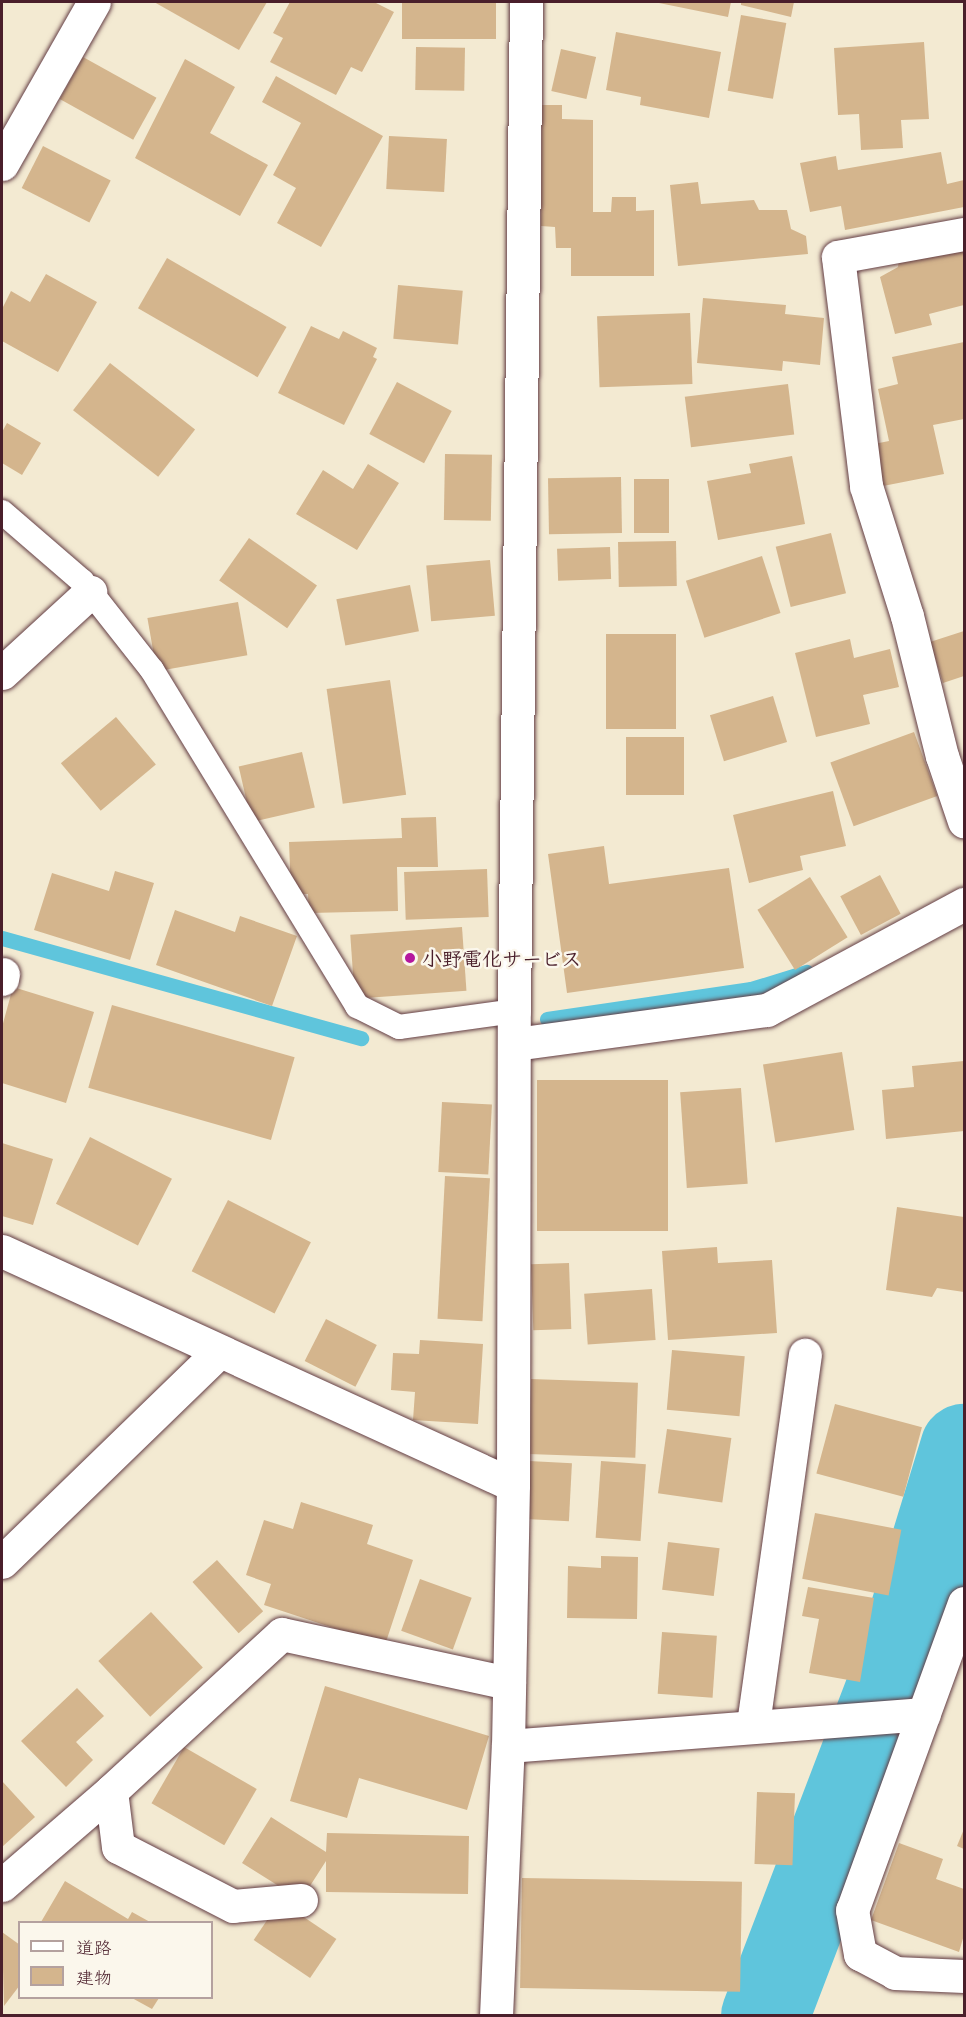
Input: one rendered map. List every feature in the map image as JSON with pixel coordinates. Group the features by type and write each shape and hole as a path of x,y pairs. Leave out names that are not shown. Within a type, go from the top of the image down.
{"street":[{"path":"2,164 93,2"},
{"path":"496,2016 508,1746 513,1485 514,1011 526,2"},
{"path":"964,234 838,257 866,486 907,616 942,756 964,821"},
{"path":"2,673 90,592"},
{"path":"515,1044 768,1010 964,904"},
{"path":"2,1251 513,1485"},
{"path":"2,1562 220,1351"},
{"path":"753,1724 805,1356"},
{"path":"964,1603 913,1714 852,1910 860,1954 895,1973 964,1976"},
{"path":"2,1885 111,1791 282,1634 509,1683"},
{"path":"508,1746 753,1724 913,1714"},
{"path":"111,1791 118,1847 233,1906 301,1900"}],"lane":[{"path":"2,512 90,592 152,669 357,1006 399,1027 514,1011"}],"building":[{"path":"154,2 267,2 239,50"},
{"path":"290,2 374,2 394,12 362,72 351,67 336,95 270,62 283,38 273,33"},
{"path":"402,2 496,2 496,39 402,39"},
{"path":"654,2 731,2 728,17"},
{"path":"741,2 794,2 791,17 741,5"},
{"path":"741,15 786,23 773,99 728,91"},
{"path":"616,32 721,52 709,118 640,105 641,97 606,90"},
{"path":"924,42 929,119 901,120 903,148 861,150 859,114 838,115 834,48"},
{"path":"416,47 465,48 464,91 415,90"},
{"path":"561,49 596,57 586,99 551,91"},
{"path":"83,57 156,98 133,140 60,99"},
{"path":"185,59 235,87 210,133 268,165 240,216 135,158"},
{"path":"276,76 383,136 321,247 277,223 296,188 273,175 301,123 262,102"},
{"path":"542,105 562,105 562,119 593,120 593,212 611,212 612,197 636,197 636,211 654,210 654,276 571,276 571,248 556,248 555,227 541,226"},
{"path":"389,136 447,139 444,192 386,189"},
{"path":"43,146 111,181 89,222 22,188"},
{"path":"941,152 947,184 964,180 964,207 845,230 841,206 810,212 800,163 836,156 838,170"},
{"path":"698,182 701,204 754,200 759,210 787,210 791,229 806,236 808,254 678,266 670,185"},
{"path":"964,243 964,305 929,314 932,325 895,334 880,277 898,267 899,259"},
{"path":"167,258 287,327 258,377 138,308"},
{"path":"46,274 97,302 58,372 2,341 2,309 11,291 30,302"},
{"path":"398,285 463,291 458,344 393,339"},
{"path":"703,298 786,305 785,314 824,318 820,365 783,361 782,371 697,363"},
{"path":"690,313 692,384 600,387 597,316"},
{"path":"311,326 339,339 343,331 377,348 373,357 377,359 344,425 278,393"},
{"path":"964,342 964,419 933,425 944,474 878,487 869,445 889,441 878,389 898,384 892,357"},
{"path":"110,363 195,429 158,477 73,410"},
{"path":"397,382 452,411 424,463 369,434"},
{"path":"788,384 794,435 691,447 685,397"},
{"path":"7,423 41,443 22,475 2,463 2,432"},
{"path":"445,454 492,455 491,521 444,520"},
{"path":"792,456 805,524 718,540 707,481 751,473 749,464"},
{"path":"368,464 399,483 357,550 296,514 323,470 353,489"},
{"path":"621,477 622,533 549,534 548,478"},
{"path":"634,479 669,479 669,533 634,533"},
{"path":"831,533 846,593 791,607 776,547"},
{"path":"249,538 317,586 287,628 219,581"},
{"path":"676,541 677,586 619,587 618,542"},
{"path":"610,547 611,579 558,581 557,549"},
{"path":"762,556 781,613 704,638 686,581"},
{"path":"490,560 495,616 431,621 426,566"},
{"path":"410,585 419,631 345,645 336,599"},
{"path":"238,602 247,655 157,671 147,618"},
{"path":"964,631 964,676 943,683 930,642"},
{"path":"606,634 676,634 676,729 606,729"},
{"path":"850,639 854,658 890,649 899,687 863,695 870,724 816,737 795,653"},
{"path":"390,680 406,795 343,804 327,689"},
{"path":"773,696 787,742 724,761 710,715"},
{"path":"116,717 156,764 101,811 61,763"},
{"path":"914,732 937,796 854,826 830,762"},
{"path":"626,737 684,737 684,795 626,795"},
{"path":"302,752 315,808 251,822 239,767"},
{"path":"833,791 846,846 800,856 803,870 749,883 733,815"},
{"path":"436,817 438,867 397,867 398,911 309,913 308,894 291,894 289,842 402,838 401,818"},
{"path":"604,846 609,884 729,868 744,968 567,993 548,854"},
{"path":"487,869 489,917 406,920 404,872"},
{"path":"115,871 154,883 130,960 34,930 52,873 109,891"},
{"path":"880,875 901,914 861,935 840,896"},
{"path":"810,877 848,937 795,970 757,910"},
{"path":"175,910 235,932 240,916 297,936 272,1006 156,965"},
{"path":"462,927 466,991 355,999 350,935"},
{"path":"13,987 94,1012 66,1103 2,1083 2,1027"},
{"path":"112,1005 295,1057 271,1140 88,1088"},
{"path":"842,1052 854,1130 775,1143 763,1065"},
{"path":"964,1061 964,1131 886,1139 882,1090 914,1087 912,1066"},
{"path":"537,1080 668,1080 668,1231 537,1231"},
{"path":"741,1088 748,1184 687,1188 680,1092"},
{"path":"442,1102 492,1105 488,1175 438,1172"},
{"path":"90,1137 172,1179 138,1246 56,1204"},
{"path":"2,1143 53,1159 33,1225 2,1216"},
{"path":"445,1176 490,1178 482,1321 438,1319"},
{"path":"228,1200 311,1242 275,1314 192,1271"},
{"path":"897,1207 964,1217 964,1292 937,1288 932,1297 886,1290"},
{"path":"717,1247 718,1263 772,1260 777,1333 668,1340 662,1251"},
{"path":"569,1263 571,1329 533,1330 531,1264"},
{"path":"652,1289 656,1340 588,1345 584,1294"},
{"path":"326,1319 377,1345 355,1387 305,1361"},
{"path":"420,1340 483,1344 478,1424 413,1420 415,1392 391,1390 393,1353 419,1354"},
{"path":"672,1350 745,1356 739,1416 667,1410"},
{"path":"531,1379 638,1383 635,1458 528,1454"},
{"path":"835,1404 922,1427 903,1497 816,1474"},
{"path":"667,1429 731,1438 722,1502 658,1493"},
{"path":"529,1461 572,1463 569,1521 526,1519"},
{"path":"601,1461 646,1464 641,1541 596,1538"},
{"path":"301,1502 373,1525 367,1544 413,1560 385,1645 264,1605 271,1584 246,1575 264,1520 293,1529"},
{"path":"815,1513 901,1530 889,1596 802,1579"},
{"path":"668,1542 720,1548 714,1596 662,1590"},
{"path":"601,1556 638,1557 637,1619 567,1618 568,1566 601,1568"},
{"path":"217,1560 263,1611 239,1633 192,1582"},
{"path":"420,1579 472,1598 453,1649 401,1631"},
{"path":"808,1587 874,1598 860,1682 809,1673 819,1619 802,1616"},
{"path":"151,1612 203,1668 150,1717 98,1661"},
{"path":"662,1632 717,1636 713,1698 658,1694"},
{"path":"325,1686 489,1736 467,1810 359,1778 347,1818 290,1801"},
{"path":"77,1688 104,1716 76,1742 93,1760 66,1787 21,1741"},
{"path":"184,1747 257,1789 224,1845 152,1803"},
{"path":"2,1781 35,1817 2,1847"},
{"path":"757,1792 795,1793 792,1865 754,1864"},
{"path":"271,1817 326,1852 327,1833 469,1836 468,1894 326,1892 326,1861 301,1900 242,1863"},
{"path":"964,1829 964,1849 957,1846"},
{"path":"899,1843 943,1859 936,1879 964,1889 964,1935 959,1952 871,1920"},
{"path":"522,1878 742,1882 740,1992 520,1988"},
{"path":"65,1881 128,1919 132,1912 148,1921 42,1921"},
{"path":"280,1901 336,1939 310,1978 254,1940"},
{"path":"2,1932 18,1944 18,1988 4,2006"},
{"path":"134,1999 158,1999 152,2009"}],"waterway":[{"path":"2,938 361,1038"},
{"path":"547,1019 751,989 806,972"},
{"path":"765,2016 892,1684 964,1448"}],"place":[{"name":"小野電化サービス","path":"410,958"}]}
